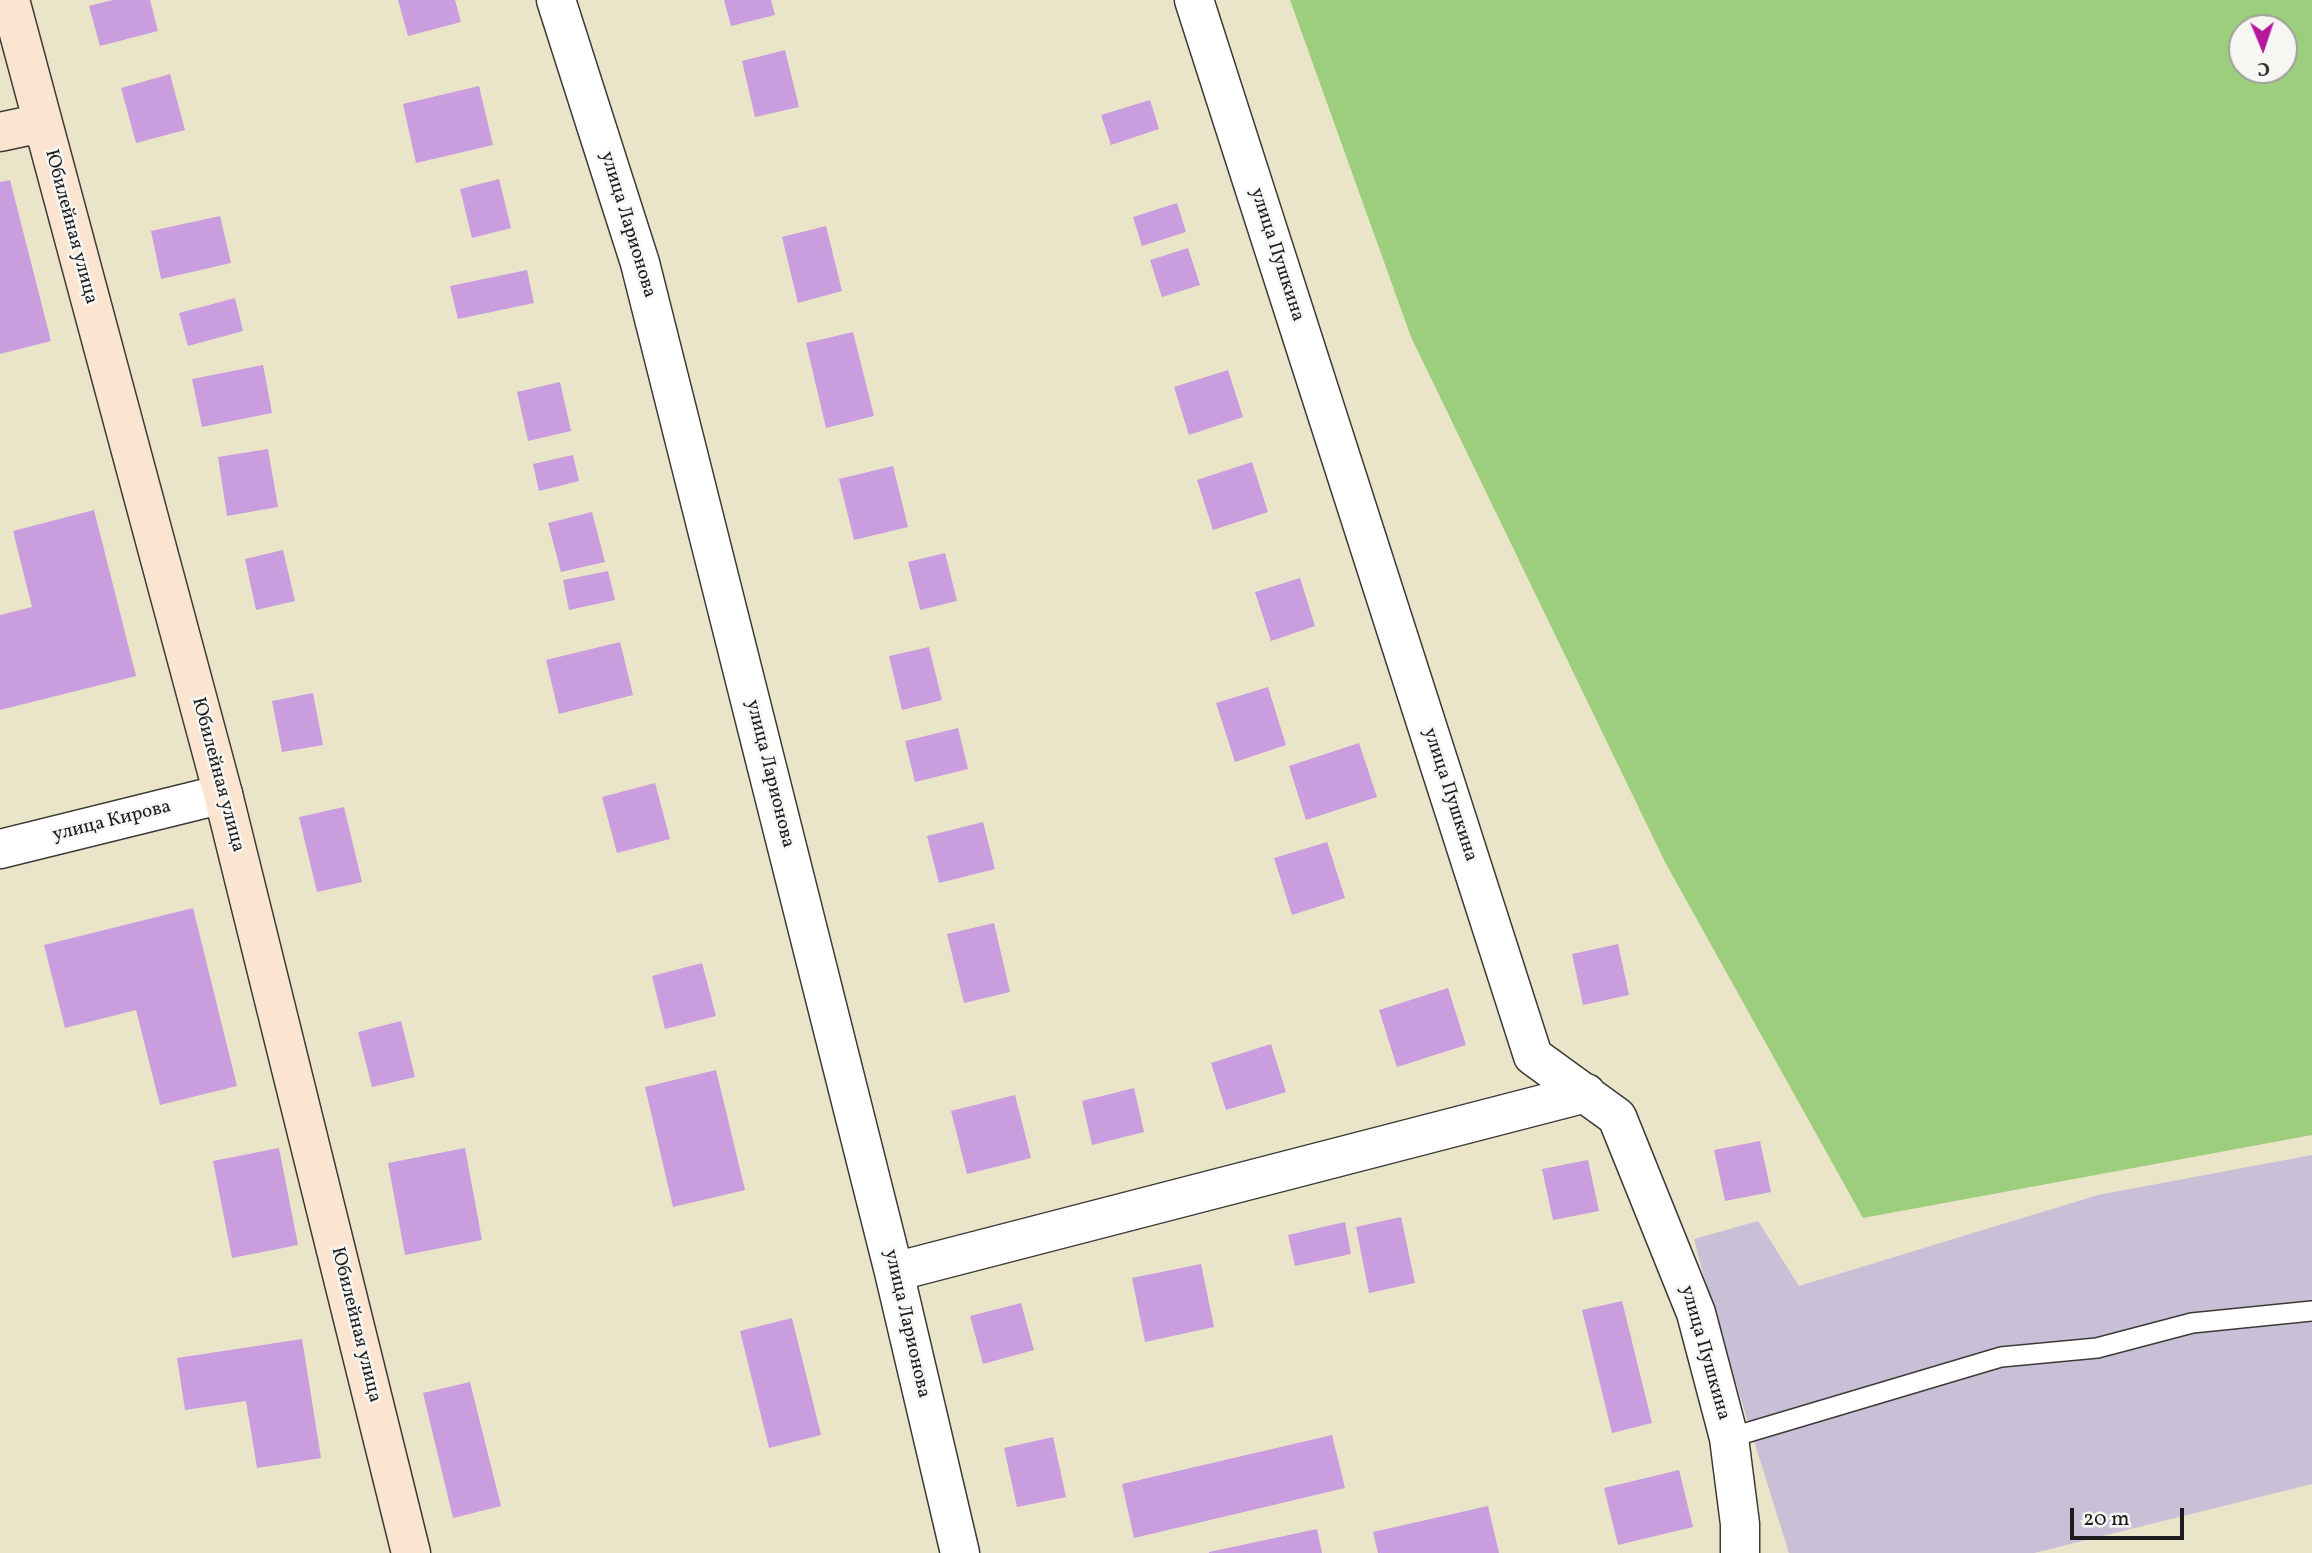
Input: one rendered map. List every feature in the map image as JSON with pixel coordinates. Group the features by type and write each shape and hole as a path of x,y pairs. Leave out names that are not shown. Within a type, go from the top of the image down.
{"street":[{"name":"Юбилейная улица","path":"10,0 223,794 411,1553"},
{"name":"улица Ларионова","path":"556,0 640,263 894,1272 960,1553"},
{"name":"улица Пушкина","path":"1194,0 1532,1056 1617,1117 1696,1313 1729,1438 1741,1524 1740,1553"},
{"path":"0,132 42,122"},
{"name":"улица Кирова","path":"0,849 223,794"},
{"path":"894,1272 1586,1093"}],"lane":[{"path":"1729,1438 2001,1357 2096,1348 2192,1323 2312,1311"}],"shaded area":[{"path":"2312,1155 2312,1484 2034,1553 1789,1553 1710,1300 1694,1239 1758,1221 1799,1286 2098,1195"}],"green space":[{"path":"1290,0 2312,0 2312,1135 1863,1218 1665,862 1411,337"}],"building":[{"path":"113,0 150,0 158,31 100,46 89,6"},
{"path":"398,0 455,0 461,22 408,36"},
{"path":"724,0 771,0 775,15 731,26"},
{"path":"785,50 799,107 755,117 742,61"},
{"path":"170,74 185,130 136,143 121,88"},
{"path":"479,86 493,145 416,163 403,104"},
{"path":"1150,100 1159,129 1111,145 1101,115"},
{"path":"499,179 511,228 472,238 460,189"},
{"path":"10,180 51,341 0,354 0,182"},
{"path":"1177,203 1186,232 1142,246 1133,217"},
{"path":"220,216 231,263 161,279 151,231"},
{"path":"826,226 842,291 798,303 782,237"},
{"path":"1188,248 1200,285 1162,297 1150,260"},
{"path":"527,270 534,303 458,319 450,286"},
{"path":"235,298 243,331 188,346 179,313"},
{"path":"853,332 874,416 826,428 806,343"},
{"path":"263,365 272,413 202,427 192,379"},
{"path":"1228,370 1243,417 1189,435 1174,387"},
{"path":"560,382 571,431 528,441 517,392"},
{"path":"268,449 278,507 227,516 218,457"},
{"path":"573,455 579,481 539,491 533,464"},
{"path":"1252,462 1268,512 1213,530 1197,480"},
{"path":"893,466 908,527 854,540 839,479"},
{"path":"94,510 136,676 0,710 0,615 32,607 13,531"},
{"path":"592,512 605,562 561,572 548,523"},
{"path":"283,550 295,601 256,610 245,559"},
{"path":"945,553 957,601 920,610 908,562"},
{"path":"608,571 615,600 569,610 563,580"},
{"path":"1300,578 1315,626 1271,641 1255,592"},
{"path":"620,642 633,695 559,714 546,660"},
{"path":"929,647 942,700 902,710 889,656"},
{"path":"1268,687 1286,745 1235,762 1216,703"},
{"path":"313,693 323,745 282,752 272,701"},
{"path":"958,728 968,769 915,782 905,741"},
{"path":"1359,743 1377,797 1306,820 1289,766"},
{"path":"655,783 670,839 617,853 602,797"},
{"path":"344,807 362,882 317,892 299,817"},
{"path":"983,822 995,869 939,883 927,836"},
{"path":"1327,842 1345,898 1292,915 1274,858"},
{"path":"193,908 237,1086 160,1105 136,1010 65,1028 44,945"},
{"path":"994,923 1010,992 964,1003 947,934"},
{"path":"1618,944 1629,995 1583,1005 1572,954"},
{"path":"702,963 716,1016 665,1029 652,976"},
{"path":"1448,988 1466,1045 1397,1067 1379,1010"},
{"path":"401,1021 415,1077 372,1087 358,1032"},
{"path":"1271,1044 1286,1092 1226,1110 1211,1063"},
{"path":"716,1070 745,1190 673,1207 645,1087"},
{"path":"1134,1088 1144,1132 1092,1145 1082,1101"},
{"path":"1015,1095 1031,1158 967,1174 951,1111"},
{"path":"1760,1141 1771,1192 1725,1201 1714,1150"},
{"path":"279,1148 298,1245 232,1258 213,1161"},
{"path":"465,1148 482,1240 405,1255 388,1163"},
{"path":"1588,1160 1599,1211 1553,1220 1542,1169"},
{"path":"1401,1217 1415,1283 1369,1293 1356,1227"},
{"path":"1345,1222 1351,1254 1295,1266 1288,1235"},
{"path":"1201,1264 1214,1327 1145,1342 1132,1278"},
{"path":"1622,1301 1652,1423 1612,1433 1582,1310"},
{"path":"1021,1303 1034,1350 983,1364 970,1316"},
{"path":"792,1318 821,1435 769,1448 740,1331"},
{"path":"302,1339 321,1458 257,1468 246,1401 185,1410 177,1358"},
{"path":"470,1382 501,1506 453,1518 423,1393"},
{"path":"1332,1435 1345,1488 1134,1538 1122,1484"},
{"path":"1053,1437 1066,1497 1017,1507 1004,1448"},
{"path":"1679,1470 1693,1527 1618,1545 1604,1488"},
{"path":"1488,1506 1499,1553 1378,1553 1373,1532"},
{"path":"1317,1529 1322,1553 1209,1553 1209,1552"}]}
